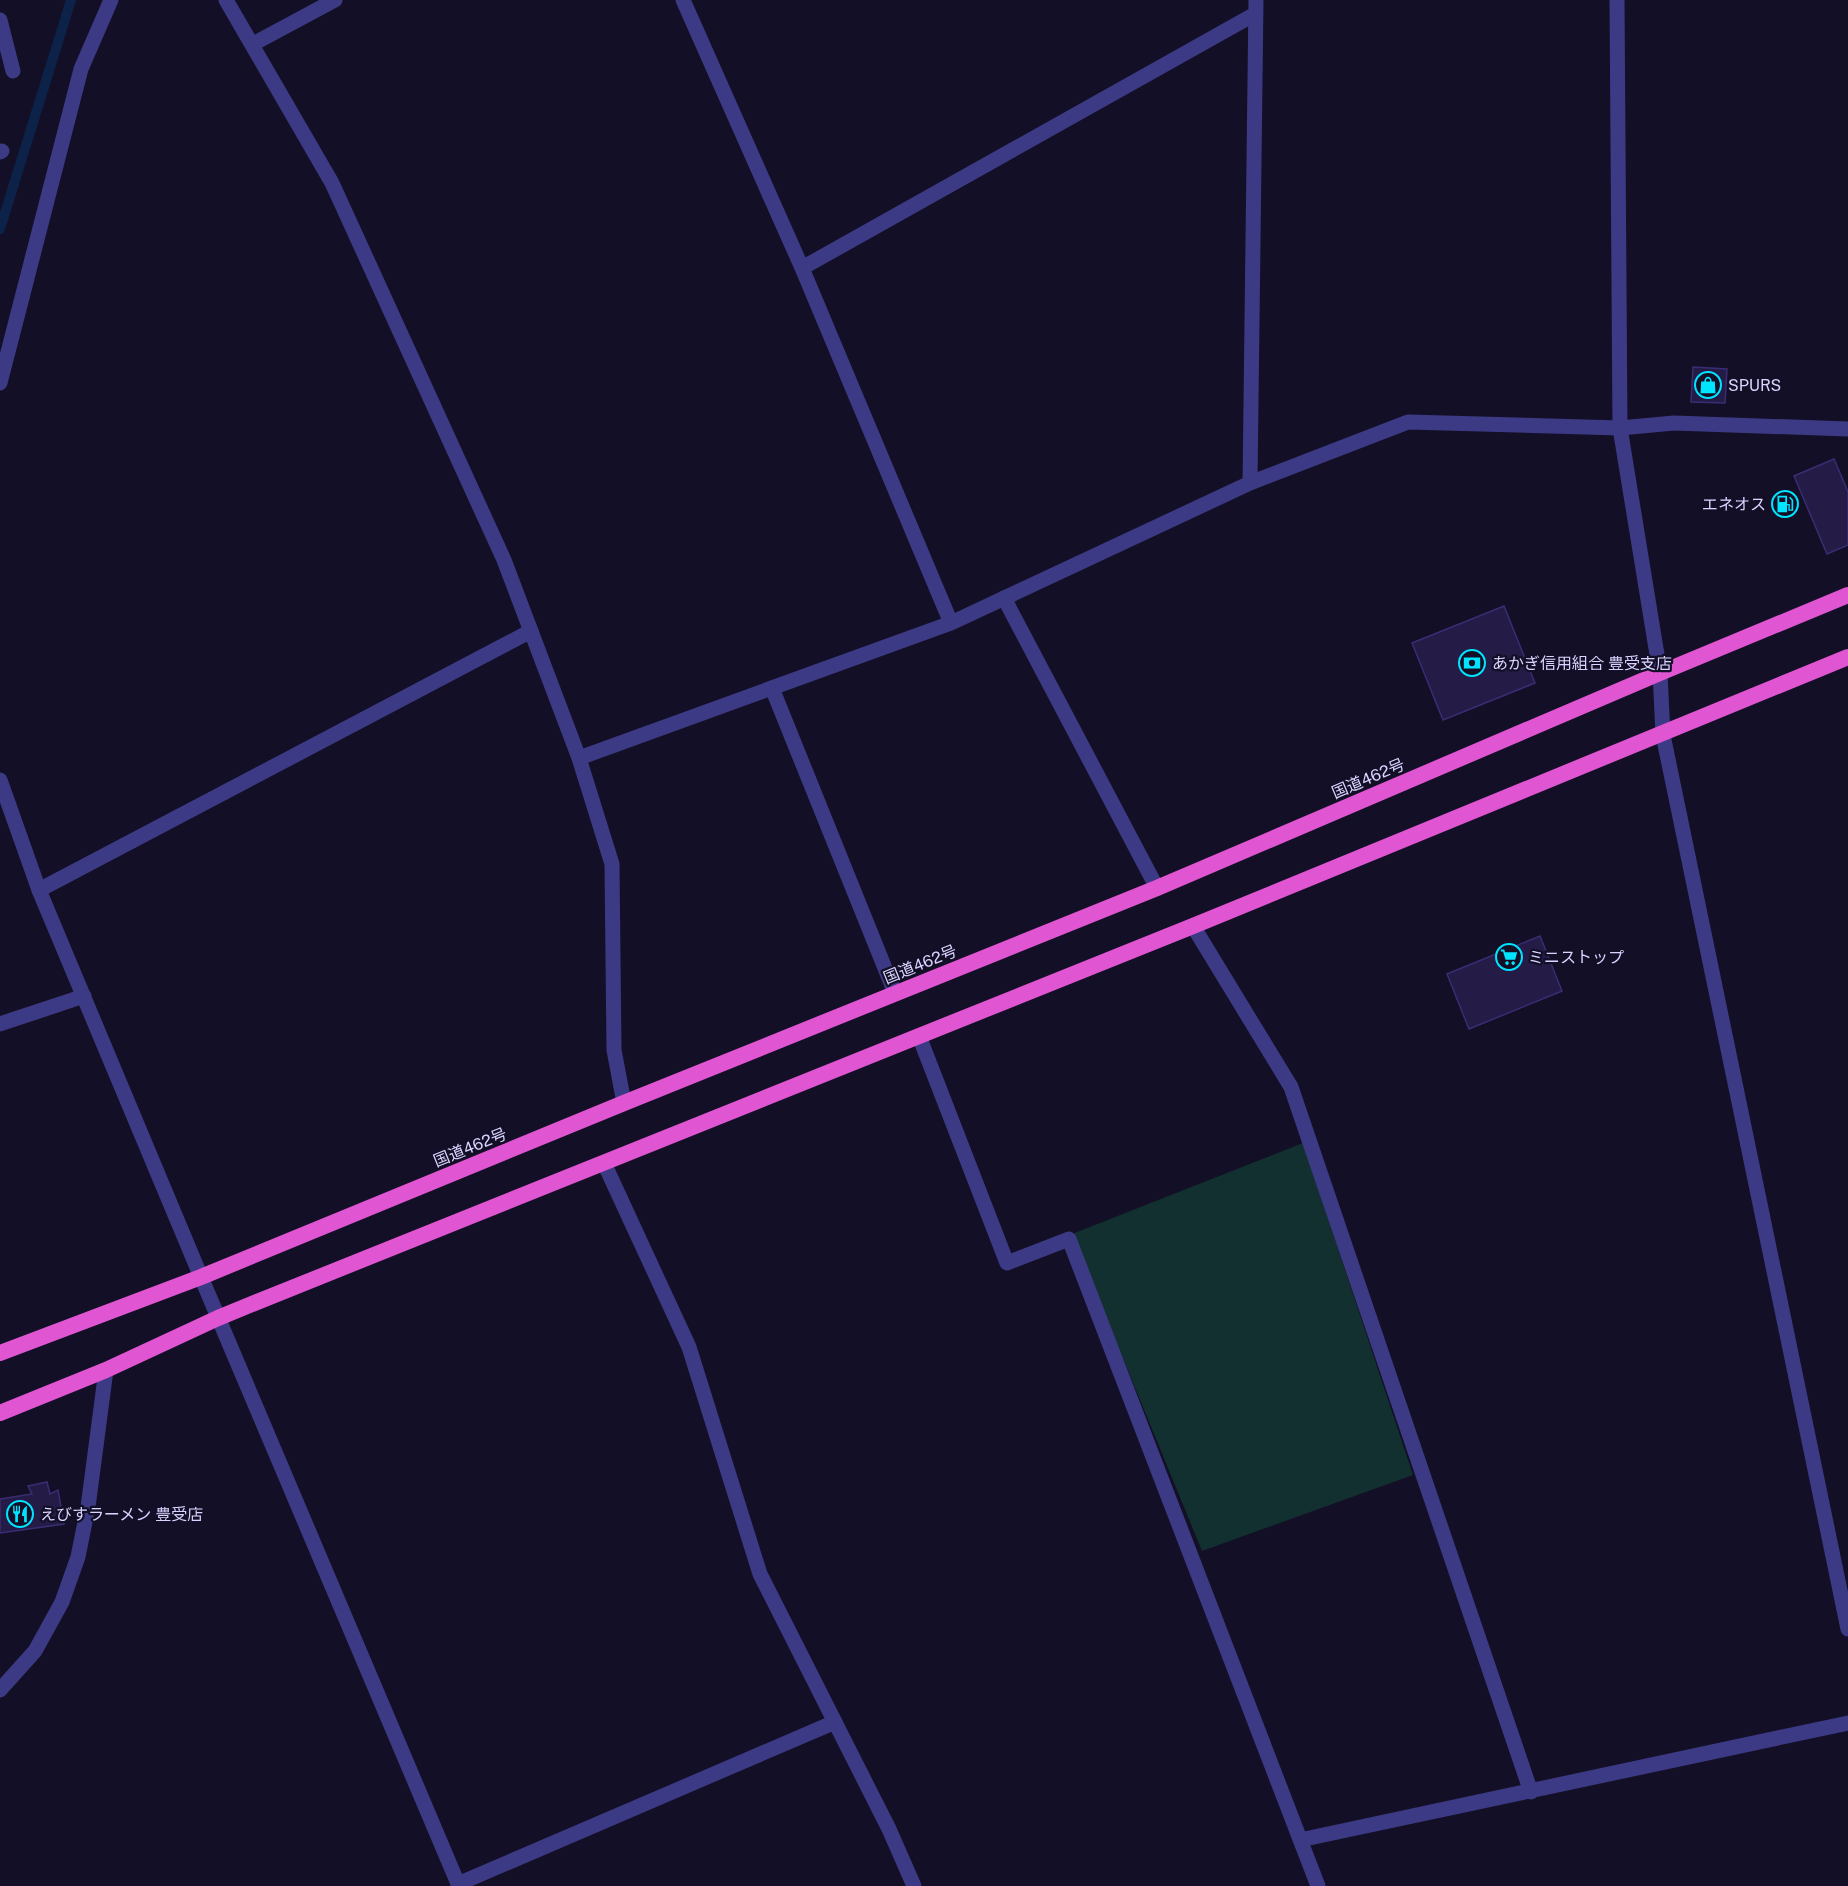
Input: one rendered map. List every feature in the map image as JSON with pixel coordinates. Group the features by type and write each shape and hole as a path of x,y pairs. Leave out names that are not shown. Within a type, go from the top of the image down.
{"highway":[{"name":"国道462号","path":"0,1353 201,1277 1157,888 1848,595"},
{"path":"0,1413 106,1370 218,1318 1193,926 1663,735 1848,657"}],"street":[{"path":"0,383 81,69 111,0"},
{"path":"226,0 333,183 504,560 579,758 612,864 614,1050 624,1103"},
{"path":"253,44 335,0"},
{"path":"683,0 802,268 951,623"},
{"path":"1617,0 1620,428 1660,673 1663,735 1848,1629"},
{"path":"802,268 1256,7"},
{"path":"1250,483 1256,7"},
{"path":"0,20 13,71"},
{"path":"579,758 951,623 1250,483 1407,422 1620,428 1674,423 1848,429"},
{"path":"1004,598 1157,888"},
{"path":"39,890 531,631"},
{"path":"772,688 895,993"},
{"path":"0,780 39,890 458,1885 835,1722"},
{"path":"1193,926 1291,1087 1531,1791"},
{"path":"0,1024 84,996"},
{"path":"919,1036 1007,1263 1069,1239 1318,1886"},
{"path":"604,1163 689,1347 760,1574 890,1829 914,1886"},
{"path":"0,1690 35,1651 62,1602 78,1557 88,1507 106,1370"},
{"path":"1300,1840 1848,1723"}],"green space":[{"path":"1303,1143 1413,1475 1202,1551 1072,1234"}],"building":[{"path":"1693,367 1727,369 1725,403 1691,402"},
{"path":"1834,459 1848,492 1848,545 1827,554 1794,476"},
{"path":"1504,606 1535,683 1443,720 1412,643"},
{"path":"1540,936 1562,991 1469,1029 1447,974"},
{"path":"47,1482 50,1494 58,1490 64,1524 0,1533 0,1499 32,1494 28,1486"}],"waterway":[{"path":"0,229 71,0"}],"place":[{"name":"SPURS","path":"1708,385"},
{"name":"エネオス","path":"1785,504"},
{"name":"あかぎ信用組合 豊受支店","path":"1472,663"},
{"name":"ミニストップ","path":"1509,957"},
{"name":"えびすラーメン 豊受店","path":"20,1514"}]}
